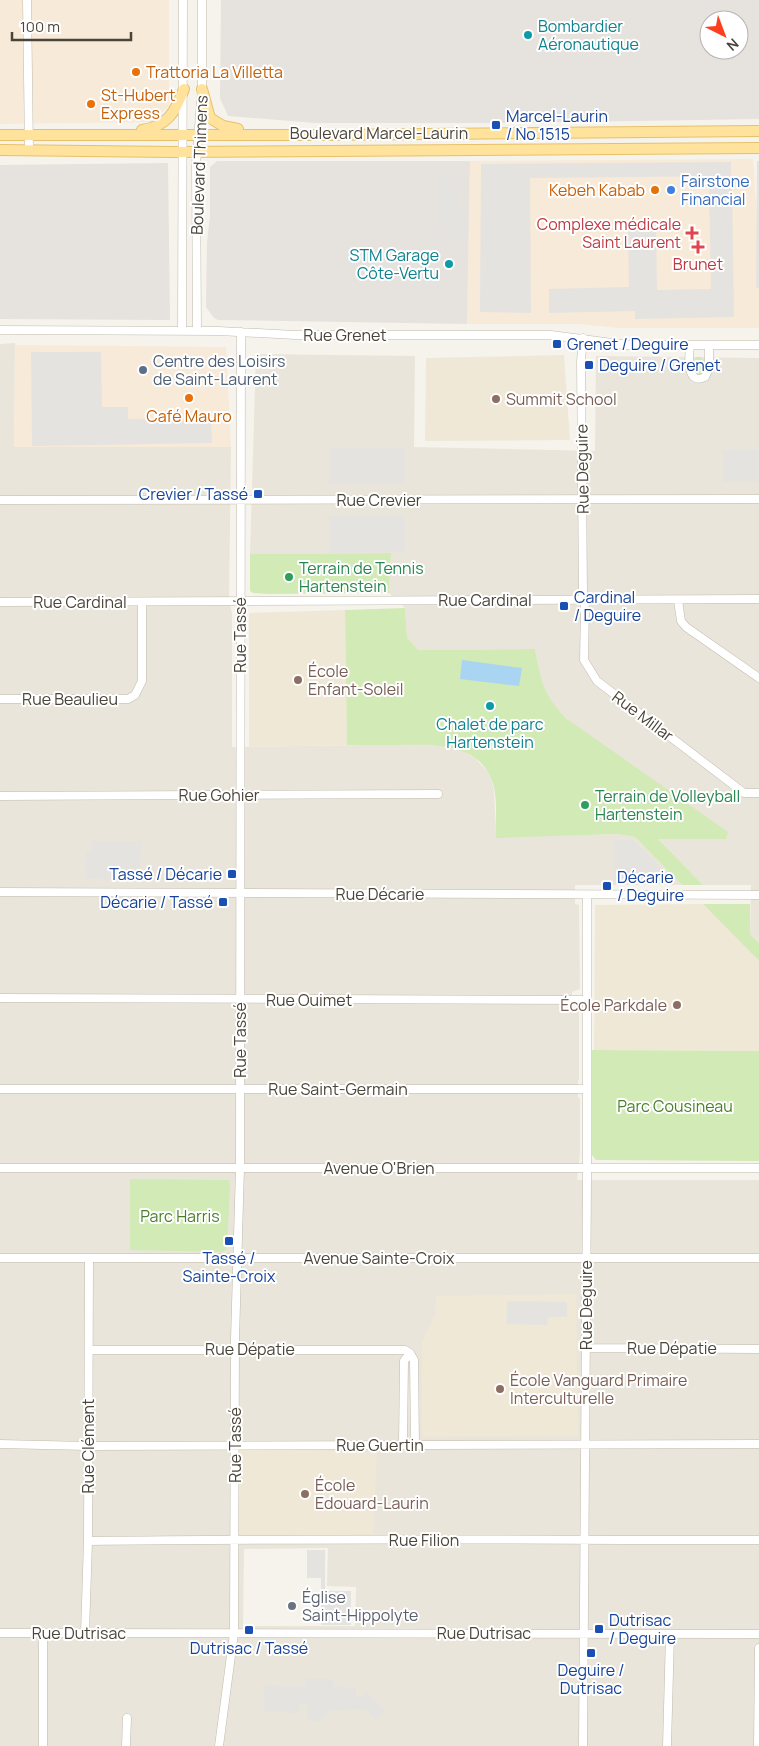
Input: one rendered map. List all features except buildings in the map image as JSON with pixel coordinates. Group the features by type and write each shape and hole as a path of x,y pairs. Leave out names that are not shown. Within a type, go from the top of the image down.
{"main road":[{"path":"121,134 149,129 162,124 176,109 184,89"},
{"path":"202,89 208,116 214,122 223,126 261,134"},
{"name":"Boulevard Marcel-Laurin","path":"0,134 184,135 759,131"},
{"path":"475,150 476,133"},
{"name":"Boulevard Marcel-Laurin","path":"0,150 197,152 759,148"}],"street":[{"path":"27,0 29,150"},
{"name":"Boulevard Thimens","path":"182,331 183,0"},
{"name":"Boulevard Thimens","path":"197,331 197,152 202,89 202,0"},
{"name":"Rue Grenet","path":"0,330 197,331 295,335 551,335 628,344 759,345"},
{"name":"Rue Tassé","path":"219,1746 234,1633 236,1258 240,1168 241,332"},
{"name":"Rue Deguire","path":"583,338 581,361 584,600"},
{"path":"690,344 690,372 694,377 700,379 705,377 708,371 709,345"},
{"name":"Rue Crevier","path":"0,500 759,499"},
{"name":"Rue Cardinal","path":"0,602 759,599"},
{"name":"Rue Millar","path":"584,600 584,660 597,681 744,793 759,793"},
{"path":"678,600 681,621 686,627 759,678"},
{"name":"Rue Beaulieu","path":"0,699 128,699 135,695 142,681 142,602"},
{"name":"Rue Gohier","path":"0,796 438,794"},
{"name":"Rue Décarie","path":"0,892 759,895"},
{"name":"Rue Deguire","path":"583,1746 587,895"},
{"name":"Rue Ouimet","path":"0,998 587,1000"},
{"name":"Rue Saint-Germain","path":"0,1089 586,1089"},
{"name":"Avenue O'Brien","path":"0,1168 759,1168"},
{"name":"Avenue Sainte-Croix","path":"0,1258 759,1258"},
{"name":"Rue Clément","path":"85,1633 88,1541 89,1258"},
{"name":"Rue Dépatie","path":"586,1348 759,1349"},
{"name":"Rue Dépatie","path":"89,1350 405,1350 410,1353"},
{"path":"403,1444 404,1360 410,1353 414,1360 415,1445"},
{"path":"404,1400 414,1400"},
{"name":"Rue Guertin","path":"0,1445 234,1446 403,1444 585,1446 759,1444"},
{"name":"Rue Filion","path":"88,1541 235,1539 759,1540"},
{"path":"43,1633 44,1746"},
{"name":"Rue Dutrisac","path":"0,1634 759,1634"},
{"path":"667,1746 670,1634"},
{"path":"758,1746 759,1648"},
{"path":"126,1746 127,1718"}],"shaded area":[{"path":"0,0 169,0 169,106 151,122 0,124"},
{"path":"221,0 759,0 759,119 509,123 315,123 228,116 220,98"},
{"path":"753,159 759,246 759,328 618,328 581,324 467,324 470,161"},
{"name":"STM Garage Côte-Vertu","path":"217,161 470,161 467,324 218,320 214,318 206,307 207,242 210,216 210,167"},
{"path":"757,161 759,161 759,288 756,288"},
{"path":"731,162 731,176 530,178 531,313 480,312 481,164"},
{"path":"168,163 170,320 0,319 0,165"},
{"path":"439,176 451,176 451,183 458,183 458,222 467,222 467,235 444,235 444,229 439,229"},
{"path":"709,183 732,183 734,317 635,319 635,311 549,313 549,289 629,287 628,224 656,224 657,290 711,289"},
{"path":"15,343 14,447 231,447 229,601 232,613 232,747 426,744 451,747 475,758 491,778 494,791 496,837 617,834 635,837 682,885 575,885 575,904 579,905 580,989 572,992 572,1009 579,1011 578,1097 580,1099 580,1153 577,1180 759,1180 759,1746 0,1746 0,344","holes":["328,1548 327,1586 356,1587 355,1626 243,1626 244,1549"]},
{"path":"15,345 226,347 231,447 14,447"},
{"path":"31,352 101,352 102,407 128,407 128,419 211,418 212,443 32,446"},
{"path":"256,354 415,356 414,447 595,451 596,356 759,358 759,943 750,934 751,885 703,885 658,839 575,726 550,701 541,682 535,649 418,650 407,637 405,608 389,593 391,553 250,554"},
{"name":"Summit School","path":"564,355 570,440 425,441 426,358"},
{"path":"329,448 405,448 405,484 329,484"},
{"path":"723,450 759,450 759,482 723,482"},
{"path":"329,516 405,516 405,552 329,553"},
{"name":"École Enfant-Soleil","path":"345,610 347,745 249,747 249,614"},
{"path":"614,840 633,840 661,868 661,881 615,881"},
{"path":"92,841 141,841 140,880 85,879 86,851 92,851"},
{"name":"École Parkdale","path":"703,904 759,961 759,1051 594,1050 595,905"},
{"name":"École Vanguard Primaire Interculturelle","path":"576,1294 578,1436 422,1437 422,1342 435,1315 436,1296"},
{"path":"507,1301 567,1302 567,1317 548,1317 547,1325 506,1324"},
{"name":"École Edouard-Laurin","path":"234,1446 377,1453 373,1534 235,1539"},
{"path":"307,1550 325,1550 325,1591 351,1591 351,1625 321,1625 321,1578 307,1578"},
{"path":"306,1679 333,1679 333,1687 356,1688 356,1696 361,1698 367,1692 385,1710 375,1720 365,1709 330,1711 320,1721 307,1721 307,1704 299,1704 299,1713 264,1712 264,1685 305,1686 306,1694"}],"green space":[{"path":"696,357 701,357 704,361 705,368 701,375 694,372 693,363"},
{"path":"391,553 389,593 268,594 250,591 250,554"},
{"path":"405,608 407,637 418,650 535,649 544,687 567,719 728,832 726,839 658,839 703,885 682,885 635,837 617,834 496,838 495,790 487,771 478,760 468,753 442,746 428,745 347,745 345,610"},
{"path":"703,904 750,904 750,934 759,943 759,961"},
{"name":"Parc Cousineau","path":"592,1050 759,1051 759,1161 596,1160 592,1155"},
{"name":"Parc Harris","path":"130,1179 229,1180 227,1249 223,1252 130,1250"}],"water":[{"path":"462,660 522,668 519,686 460,679"}],"place":[{"name":"Bombardier Aéronautique","path":"528,35"},
{"name":"Trattoria La Villetta","path":"136,72"},
{"name":"St-Hubert Express","path":"91,104"},
{"name":"Marcel-Laurin / No 1515","path":"496,125"},
{"name":"Kebeh Kabab","path":"655,190"},
{"name":"Fairstone Financial","path":"671,190"},
{"name":"Complexe médicale Saint Laurent","path":"692,233"},
{"name":"Brunet","path":"698,247"},
{"name":"STM Garage Côte-Vertu","path":"449,264"},
{"name":"Grenet / Deguire","path":"557,344"},
{"name":"Deguire / Grenet","path":"589,365"},
{"name":"Centre des Loisirs de Saint-Laurent","path":"143,370"},
{"name":"Café Mauro","path":"189,398"},
{"name":"Summit School","path":"496,399"},
{"name":"Crevier / Tassé","path":"258,494"},
{"name":"Terrain de Tennis Hartenstein","path":"289,577"},
{"name":"Cardinal / Deguire","path":"564,606"},
{"name":"École Enfant-Soleil","path":"298,680"},
{"name":"Chalet de parc Hartenstein","path":"490,706"},
{"name":"Terrain de Volleyball Hartenstein","path":"585,805"},
{"name":"Tassé / Décarie","path":"232,874"},
{"name":"Décarie / Deguire","path":"607,886"},
{"name":"Décarie / Tassé","path":"223,902"},
{"name":"École Parkdale","path":"677,1005"},
{"name":"Tassé / Sainte-Croix","path":"229,1241"},
{"name":"École Vanguard Primaire Interculturelle","path":"500,1389"},
{"name":"École Edouard-Laurin","path":"305,1494"},
{"name":"Église Saint-Hippolyte","path":"292,1606"},
{"name":"Dutrisac / Deguire","path":"599,1629"},
{"name":"Dutrisac / Tassé","path":"249,1630"},
{"name":"Deguire / Dutrisac","path":"591,1653"}]}
